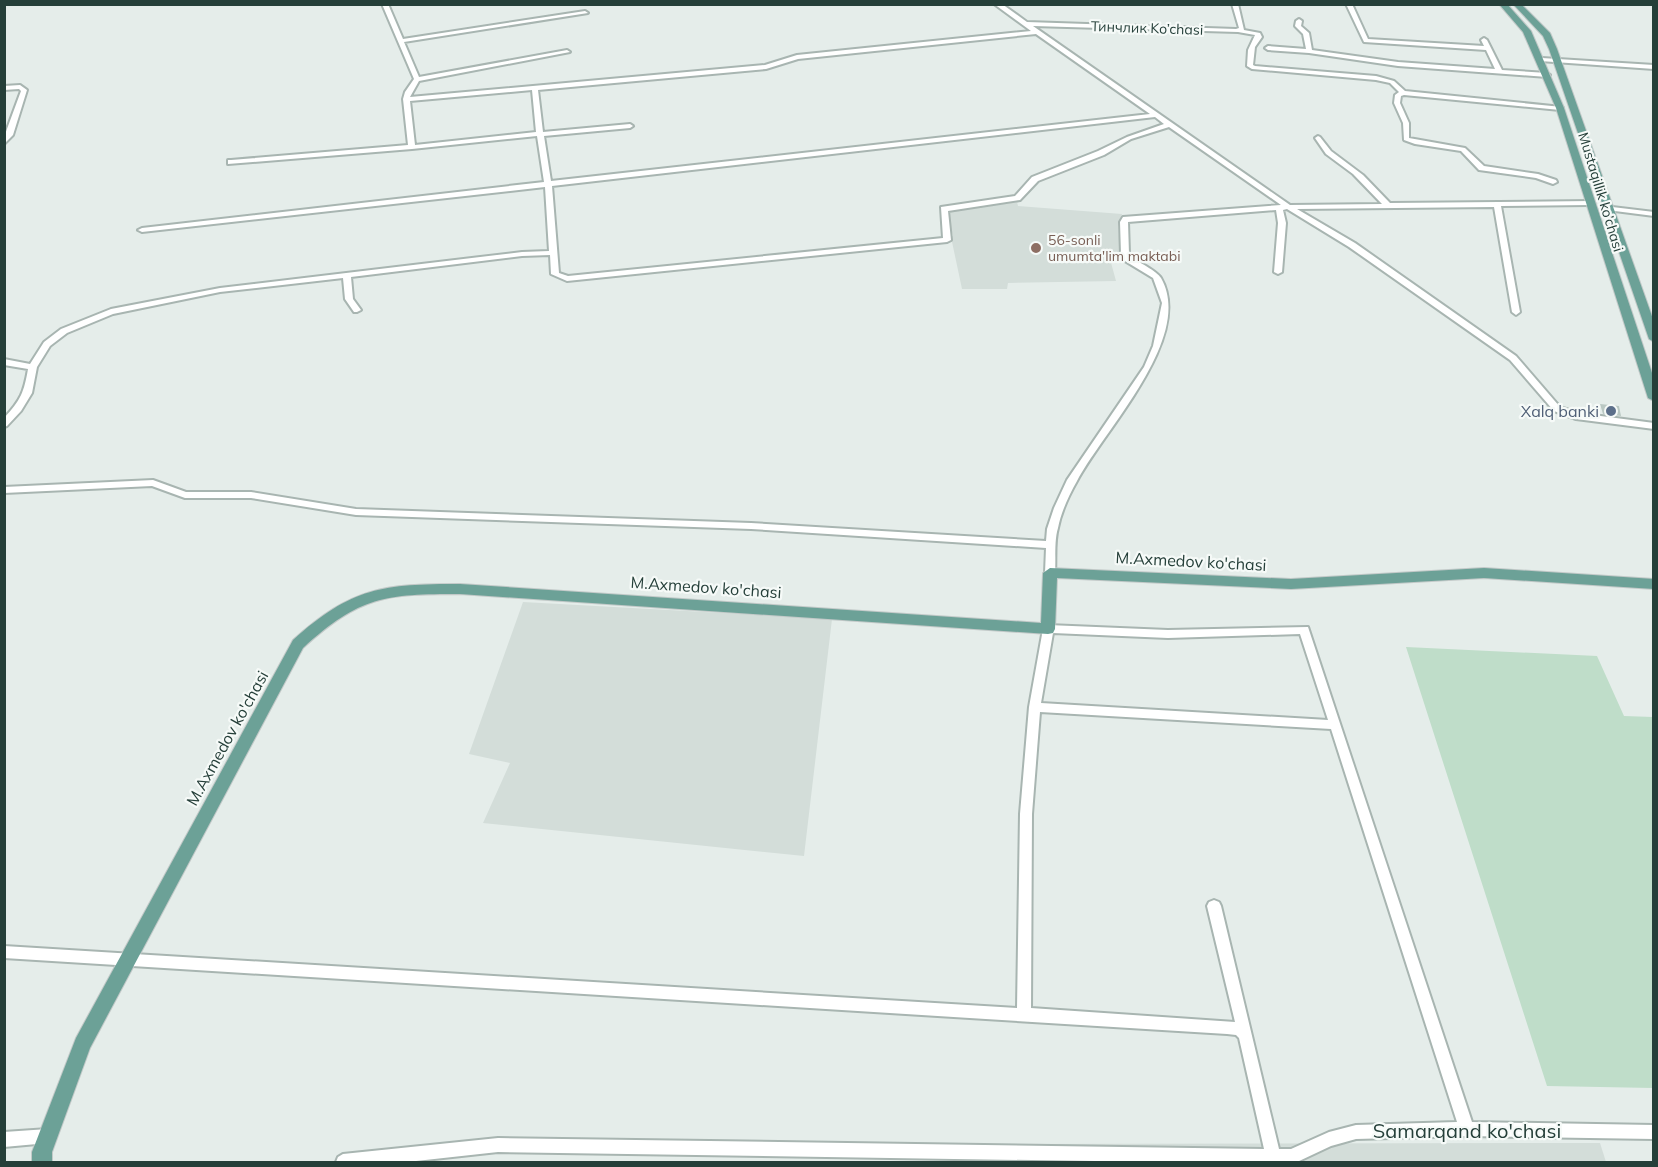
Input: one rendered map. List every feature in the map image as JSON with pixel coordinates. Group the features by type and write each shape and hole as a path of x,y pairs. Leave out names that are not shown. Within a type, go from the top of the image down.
{"main road":[{"name":"Mustaqillik ko’chasi","path":"1502,4 1527,31 1542,60 1560,108 1653,398"},
{"name":"Mustaqillik ko’chasi","path":"1516,4 1547,35 1558,61 1653,339"},
{"name":"M.Axmedov ko'chasi","path":"1050,573 1291,584 1484,573 1653,584"},
{"path":"1048,625 1050,573"},
{"name":"M.Axmedov ko'chasi","path":"42,1162 42,1152 82,1044 298,644 322,621 360,597 404,589 460,589 1048,625"}],"street":[{"path":"385,4 417,79"},
{"path":"997,4 1171,124 1284,207 1352,245 1513,358 1557,409 1576,416 1653,426"},
{"path":"1235,4 1240,31 1258,34 1259,37 1253,42 1250,66 1376,78 1392,82 1403,93"},
{"path":"1349,4 1365,38 1371,42 1488,48"},
{"path":"400,41 585,13"},
{"path":"1299,21 1298,26 1306,33 1308,51"},
{"name":"Тинчлик Ko’chasi","path":"1025,24 1240,31"},
{"path":"406,99 766,67 797,57 1036,32"},
{"path":"1484,40 1498,71"},
{"path":"1268,48 1308,51 1372,61 1547,75"},
{"path":"412,147 406,99 417,79 567,52"},
{"path":"1542,60 1653,67"},
{"path":"4,88 20,87 24,90 10,135 4,142"},
{"path":"535,88 548,184 555,274 567,279 947,240 944,209 1017,198 1035,179 1101,153 1129,138 1171,124"},
{"path":"1553,182 1538,176 1482,168 1473,162 1463,149 1407,139 1406,123 1397,103 1398,95 1403,93 1560,108"},
{"path":"142,230 1158,115"},
{"path":"231,162 630,126"},
{"path":"1318,138 1327,154 1345,164 1372,186 1388,206"},
{"path":"1050,573 1053,529 1059,508 1072,480 1148,367 1157,346 1166,303 1165,296 1154,274 1128,259 1125,254 1124,222 1131,218 1284,207 1589,203"},
{"path":"1497,204 1516,312"},
{"path":"1278,272 1284,207"},
{"path":"1607,208 1653,214"},
{"path":"4,424 18,409 28,393 33,367 48,344 64,331 111,312 220,290 522,254 553,253"},
{"path":"347,276 350,299 357,310"},
{"path":"1642,307 1653,307"},
{"path":"4,362 33,367"},
{"path":"4,490 153,483 184,495 251,495 356,512 752,526 1052,545"},
{"path":"1024,1015 1026,814 1035,707 1048,625 1168,634 1304,630 1467,1129"},
{"path":"1035,707 1335,725"},
{"path":"1214,906 1273,1156"},
{"path":"4,952 1227,1027 1240,1029 1245,1035"},
{"name":"Samarqand ko'chasi","path":"1290,1160 1329,1139 1356,1132 1467,1129 1653,1132"},
{"path":"4,1140 48,1136"},
{"path":"343,1162 498,1145 832,1156 1273,1156 1290,1160"}],"shaded area":[{"name":"56-sonli umumta'lim maktabi","path":"1017,202 1018,206 1122,214 1118,226 1121,261 1110,259 1116,281 1008,283 1007,289 962,289 951,237 953,236 946,212"},
{"path":"523,602 832,619 804,856 483,823 510,763 469,754"},
{"path":"1600,1143 1606,1162 959,1162 959,1144"}],"green space":[{"path":"1406,647 1597,656 1624,716 1653,717 1653,1088 1547,1086"}],"building":[{"name":"Xalq banki","path":"1600,404 1619,406 1621,416 1603,414"}],"place":[{"name":"56-sonli umumta'lim maktabi","path":"1036,248"},
{"name":"Xalq banki","path":"1611,411"}]}
